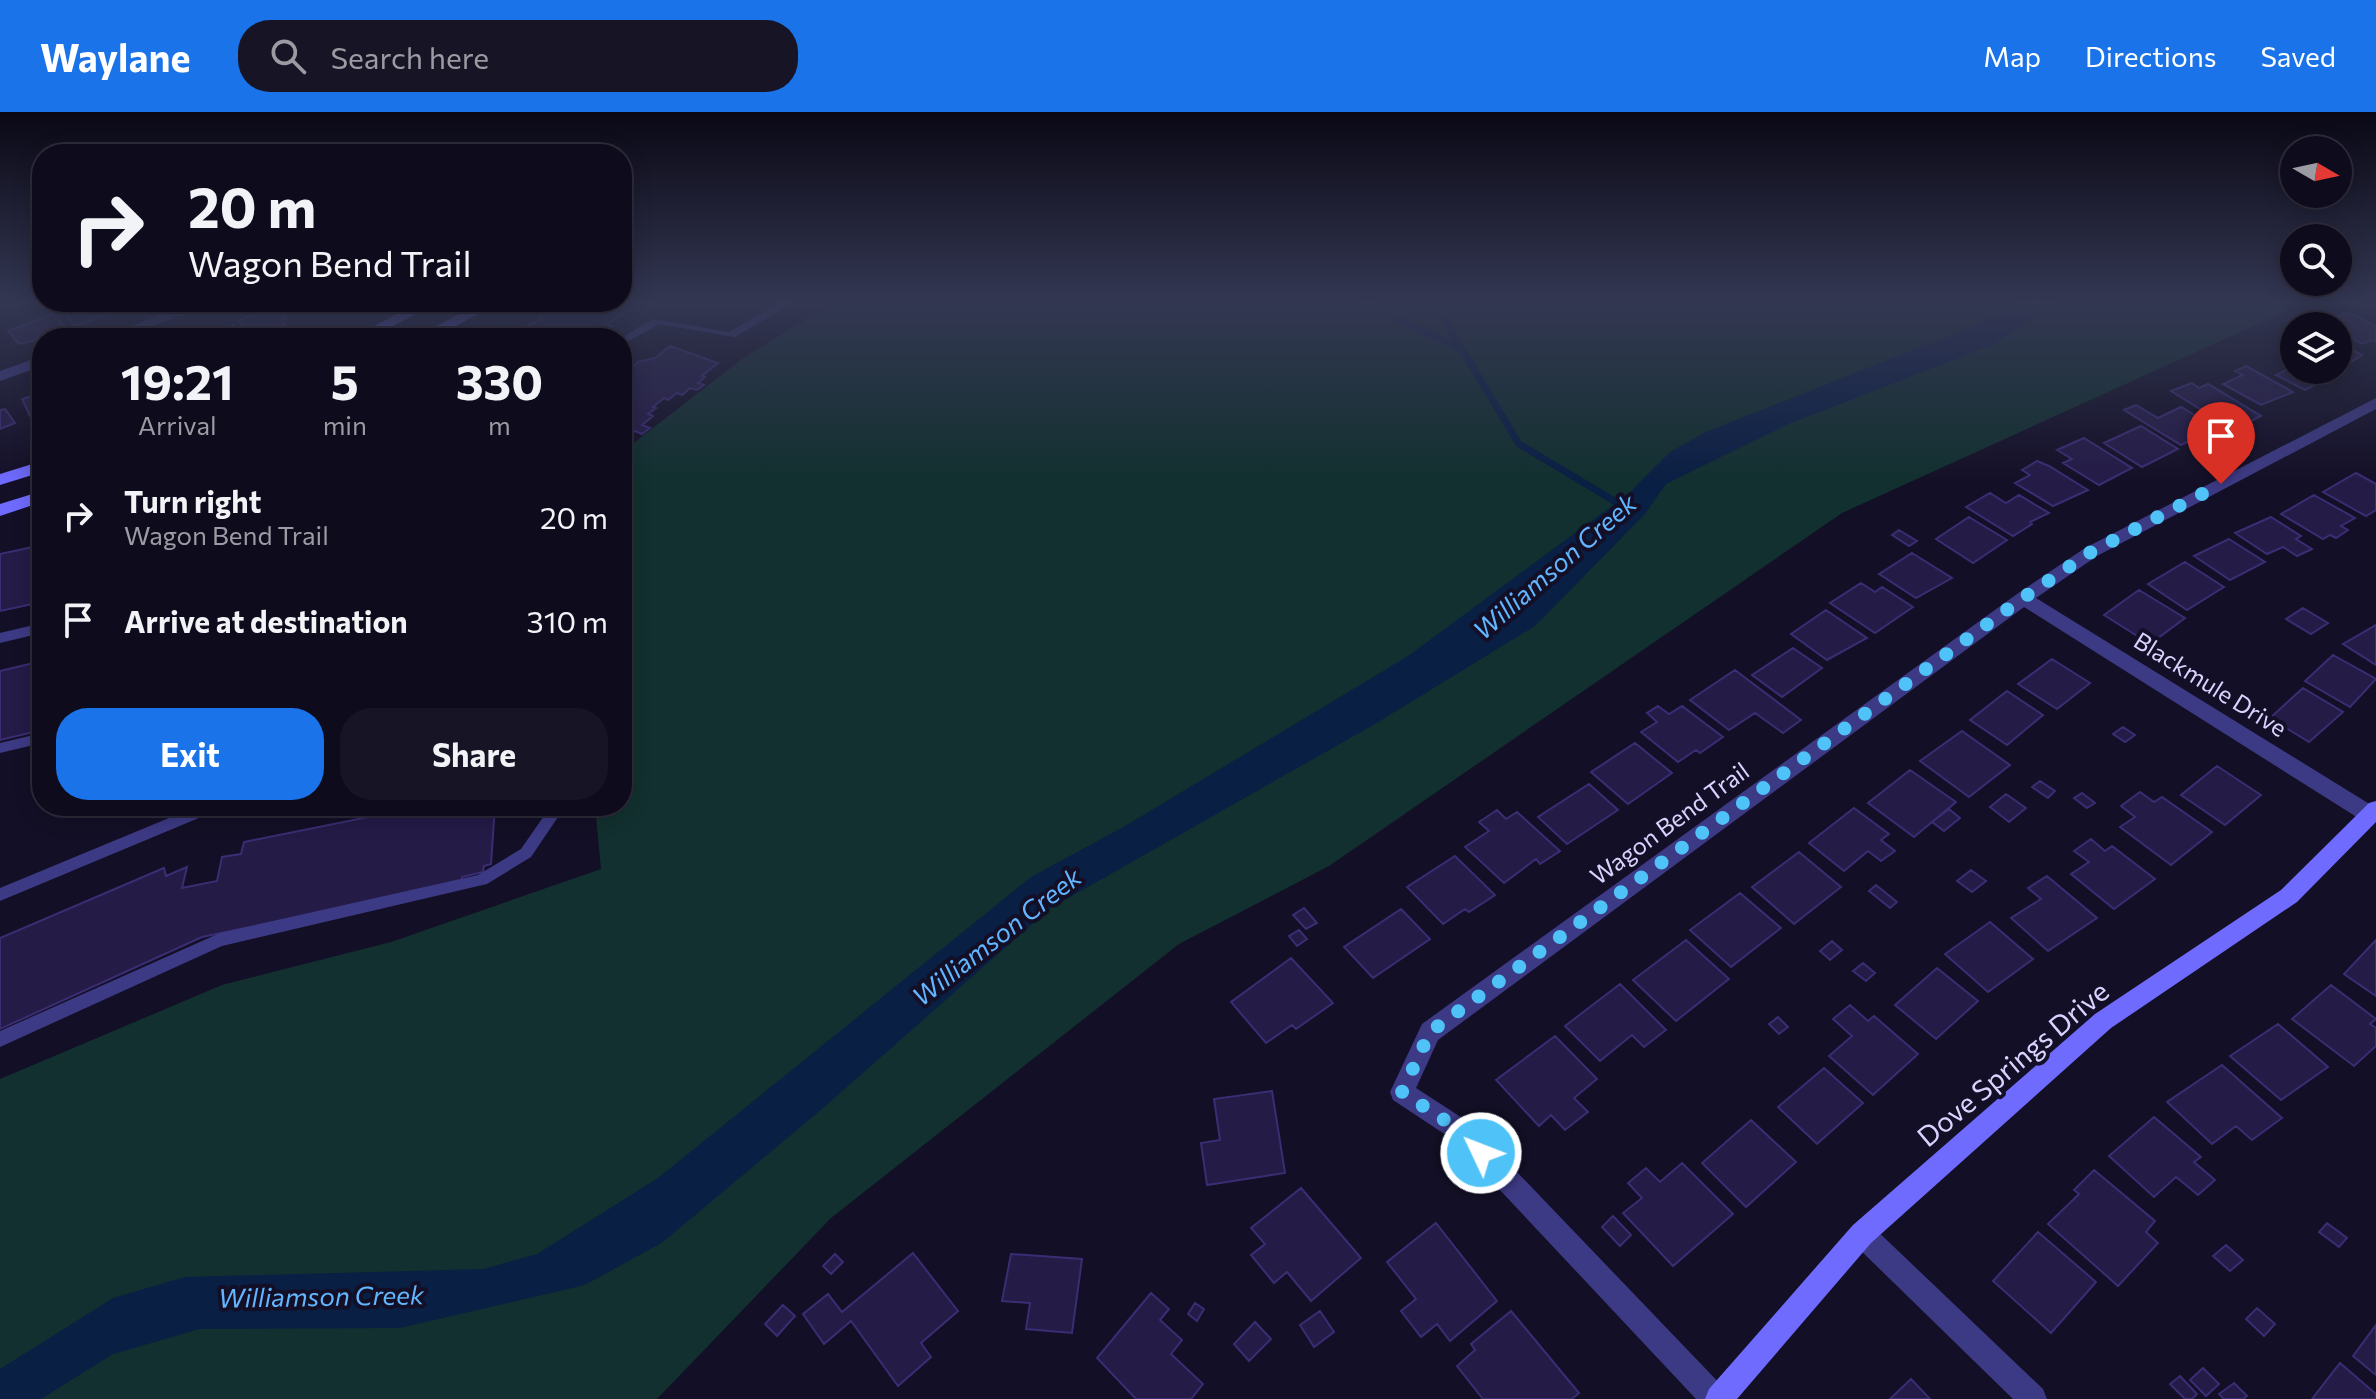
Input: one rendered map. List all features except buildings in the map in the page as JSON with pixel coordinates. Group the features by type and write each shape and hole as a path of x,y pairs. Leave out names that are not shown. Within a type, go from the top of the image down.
{"street":[{"path":"0,376 32,365"},
{"name":"Wagon Bend Trail","path":"1717,1399 1461,1131 1402,1092 1430,1032 2023,598 2091,552 2376,403"},
{"path":"0,480 32,469"},
{"path":"0,510 32,499"},
{"name":"Blackmule Drive","path":"2023,598 2373,812"},
{"name":"Dove Springs Drive","path":"1717,1399 1862,1234 2103,1021 2289,896 2373,812"},
{"path":"1862,1234 2033,1399"}],"lane":[{"path":"0,638 32,630"},
{"path":"0,748 32,740"},
{"path":"0,895 189,816"},
{"path":"0,1039 220,940 482,880 526,853 552,816"}],"green space":[{"path":"738,362 2174,362 1842,513 1329,866 1179,944 831,1218 657,1399 0,1399 0,1079 222,985 391,942 601,869 596,816 632,816 632,444"}],"water":[{"name":"Williamson Creek","path":"1882,362 1948,362 1786,425 1666,484 1645,514 1535,626 1375,724 1049,909 822,1109 663,1242 585,1285 400,1328 200,1329 113,1354 41,1399 0,1399 0,1369 113,1298 185,1277 483,1269 537,1254 658,1178 1031,877 1125,826 1408,656 1628,494 1670,452 1706,432"}],"waterway":[{"name":"Williamson Creek","path":"1470,362 1519,444 1626,508"}],"route":[{"path":"1481,1153 1461,1131 1402,1092 1430,1032 2023,598 2091,552 2221,484"}]}
